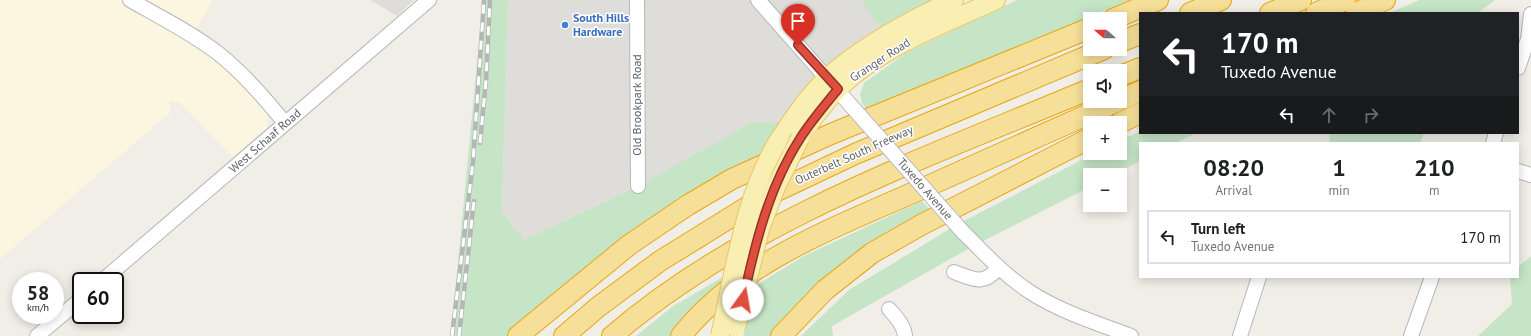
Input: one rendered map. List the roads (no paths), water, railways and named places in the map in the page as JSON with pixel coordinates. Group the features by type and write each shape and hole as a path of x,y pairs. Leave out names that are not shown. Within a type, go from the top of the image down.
{"highway":[{"path":"1127,13 1158,0"},
{"path":"1192,12 1221,0"},
{"path":"1272,12 1301,0"},
{"path":"1318,12 1345,0"},
{"path":"1358,12 1385,0"},
{"path":"518,336 629,245 682,208 732,179 832,134 1083,31"},
{"path":"1127,39 1139,34"},
{"name":"Outerbelt South Freeway","path":"564,336 598,307 654,265 760,199 855,154 1087,56"},
{"path":"1127,73 1139,68"},
{"path":"1127,97 1139,91"},
{"path":"612,336 651,305 749,240 867,183 1083,92"},
{"path":"681,336 724,292 756,269 790,250 841,224 1103,108"},
{"path":"1127,120 1139,114"},
{"path":"781,336 825,290 872,253 921,225 1083,142"}],"main road":[{"name":"Granger Road","path":"736,332 760,229 782,173 800,138 820,109 833,84 857,54 954,0"},
{"name":"Granger Road","path":"720,336 751,204 764,169 777,143 802,106 833,84 867,66 902,44 996,0"}],"street":[{"path":"130,0 183,30 218,53 242,76 285,123"},
{"name":"West Schaaf Road","path":"112,272 429,0"},
{"name":"Old Brookpark Road","path":"637,0 638,186"},
{"name":"Tuxedo Avenue","path":"758,0 962,231 998,268 1031,292 1052,304 1070,313 1131,336"},
{"path":"1519,65 1528,39 1531,14"},
{"path":"1519,171 1531,175"},
{"path":"954,272 980,280 988,278 998,268"},
{"path":"1240,336 1259,278"},
{"path":"1411,336 1432,278"},
{"path":"37,336 72,307"},
{"path":"889,308 898,319 905,336"}],"railway":[{"path":"452,336 473,162 484,0"},
{"path":"480,143 486,80 490,0"},
{"path":"459,336 474,201"}],"place":[{"name":"South Hills Hardware","path":"565,25"}]}
